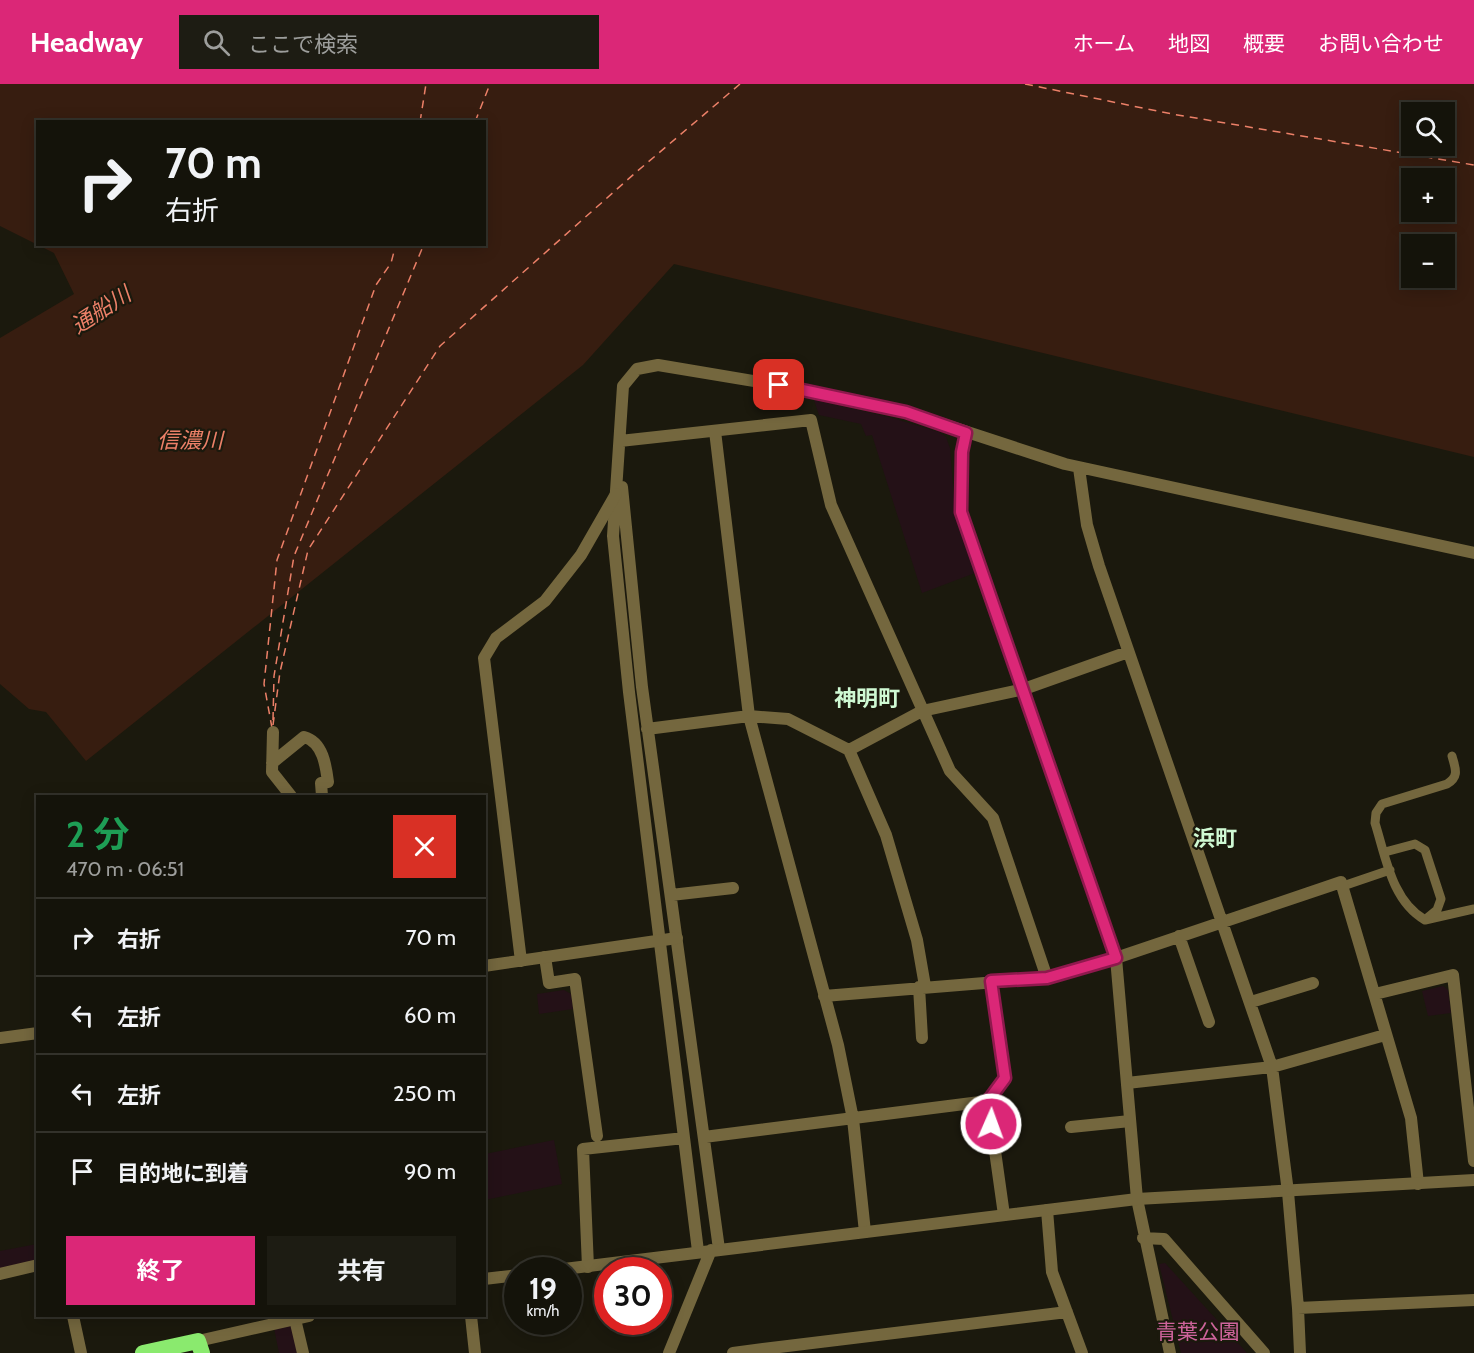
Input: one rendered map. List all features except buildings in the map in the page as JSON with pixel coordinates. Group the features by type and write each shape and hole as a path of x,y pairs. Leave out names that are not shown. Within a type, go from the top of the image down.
{"highway":[{"path":"143,1353 200,1347"}],"street":[{"path":"709,1250 684,1138 614,536 623,386 637,369 658,365 801,388 906,412 1079,468 1474,553"},
{"path":"619,447 715,431 811,420 831,505 950,771 993,818 1047,978"},
{"path":"715,431 749,716 824,996 853,1119 865,1232"},
{"path":"966,433 962,452 961,512 1116,958 1137,1199 1143,1238 1170,1353"},
{"path":"619,447 647,729 704,1137 709,1250 669,1353"},
{"path":"1079,468 1088,525 1128,652 1272,1067 1288,1192 1300,1353"},
{"path":"521,961 484,658 496,638 545,601 581,555 616,494"},
{"path":"849,750 922,711 1024,689 1128,652"},
{"path":"647,729 749,716 788,719 849,750 886,835 917,940 922,986 922,1038"},
{"path":"273,732 272,772 290,795"},
{"path":"272,763 304,737 308,738 325,758 328,782 321,783 322,795"},
{"path":"824,996 922,986 1047,978 1116,958 1341,882 1411,1118 1418,1184"},
{"path":"671,895 733,888"},
{"path":"1179,936 1209,1022"},
{"path":"486,966 677,938"},
{"path":"545,957 549,983 575,979 597,1136"},
{"path":"1375,994 1453,975 1474,1161"},
{"path":"991,981 1005,1078 988,1101 1004,1215"},
{"path":"1251,1002 1313,983"},
{"path":"0,1038 36,1033"},
{"path":"1127,1083 1272,1067 1385,1035"},
{"path":"704,1137 988,1101"},
{"path":"1071,1127 1130,1121"},
{"path":"588,1267 583,1149 684,1138"},
{"path":"582,1268 709,1250 1137,1199 1474,1180"},
{"path":"1047,1210 1052,1272 1082,1353"},
{"path":"1143,1238 1164,1239 1264,1353"},
{"path":"0,1274 36,1265"},
{"path":"486,1279 504,1277"},
{"path":"1298,1308 1474,1300"},
{"path":"733,1353 1067,1312"},
{"path":"73,1317 81,1353"},
{"path":"200,1347 302,1317"},
{"path":"471,1317 475,1353"},
{"path":"295,1318 303,1353"}],"lane":[{"path":"1452,756 1457,772 1451,781 1382,804 1378,808 1375,823 1399,896 1411,912 1425,920 1474,909"},
{"path":"1385,852 1415,844 1425,850 1441,899 1437,910 1425,920"},
{"path":"1342,886 1390,870"}],"green space":[{"path":"814,400 889,417 939,432 946,437 950,448 955,510 975,573 922,593 872,435 866,436 861,424 819,415"},
{"path":"1443,986 1448,990 1451,1013 1428,1016 1422,991"},
{"path":"564,990 571,994 573,1009 539,1014 537,994"},
{"path":"554,1140 562,1184 486,1200 486,1154"},
{"path":"36,1244 36,1263 0,1272 0,1251"},
{"name":"青葉公園","path":"1165,1263 1247,1353 1181,1353 1159,1264"},
{"path":"295,1319 303,1353 279,1353 273,1323"}],"water":[{"name":"信濃川","path":"0,84 1474,84 1474,457 674,264 583,365 86,761 46,712 29,709 0,684 0,338 74,294 54,253 40,246 486,246 486,120 36,120 36,244 0,226"}],"ferry route":[{"path":"420,120 426,84"},
{"path":"476,120 490,84"},
{"path":"273,725 280,672 308,550 440,346 634,174 740,84"},
{"path":"1025,84 1172,114 1474,165"},
{"path":"272,728 264,684 277,560 376,285 391,263 395,246"},
{"path":"273,720 274,676 294,556 423,246"}],"district":[{"name":"神明町","path":"867,698"},
{"name":"浜町","path":"1215,838"}],"route":[{"path":"779,385 906,412 966,433 962,452 961,512 1116,958 1047,978 991,981 1005,1078 988,1101 991,1124"}],"water label":[{"name":"通船川","path":"101,310"}]}
